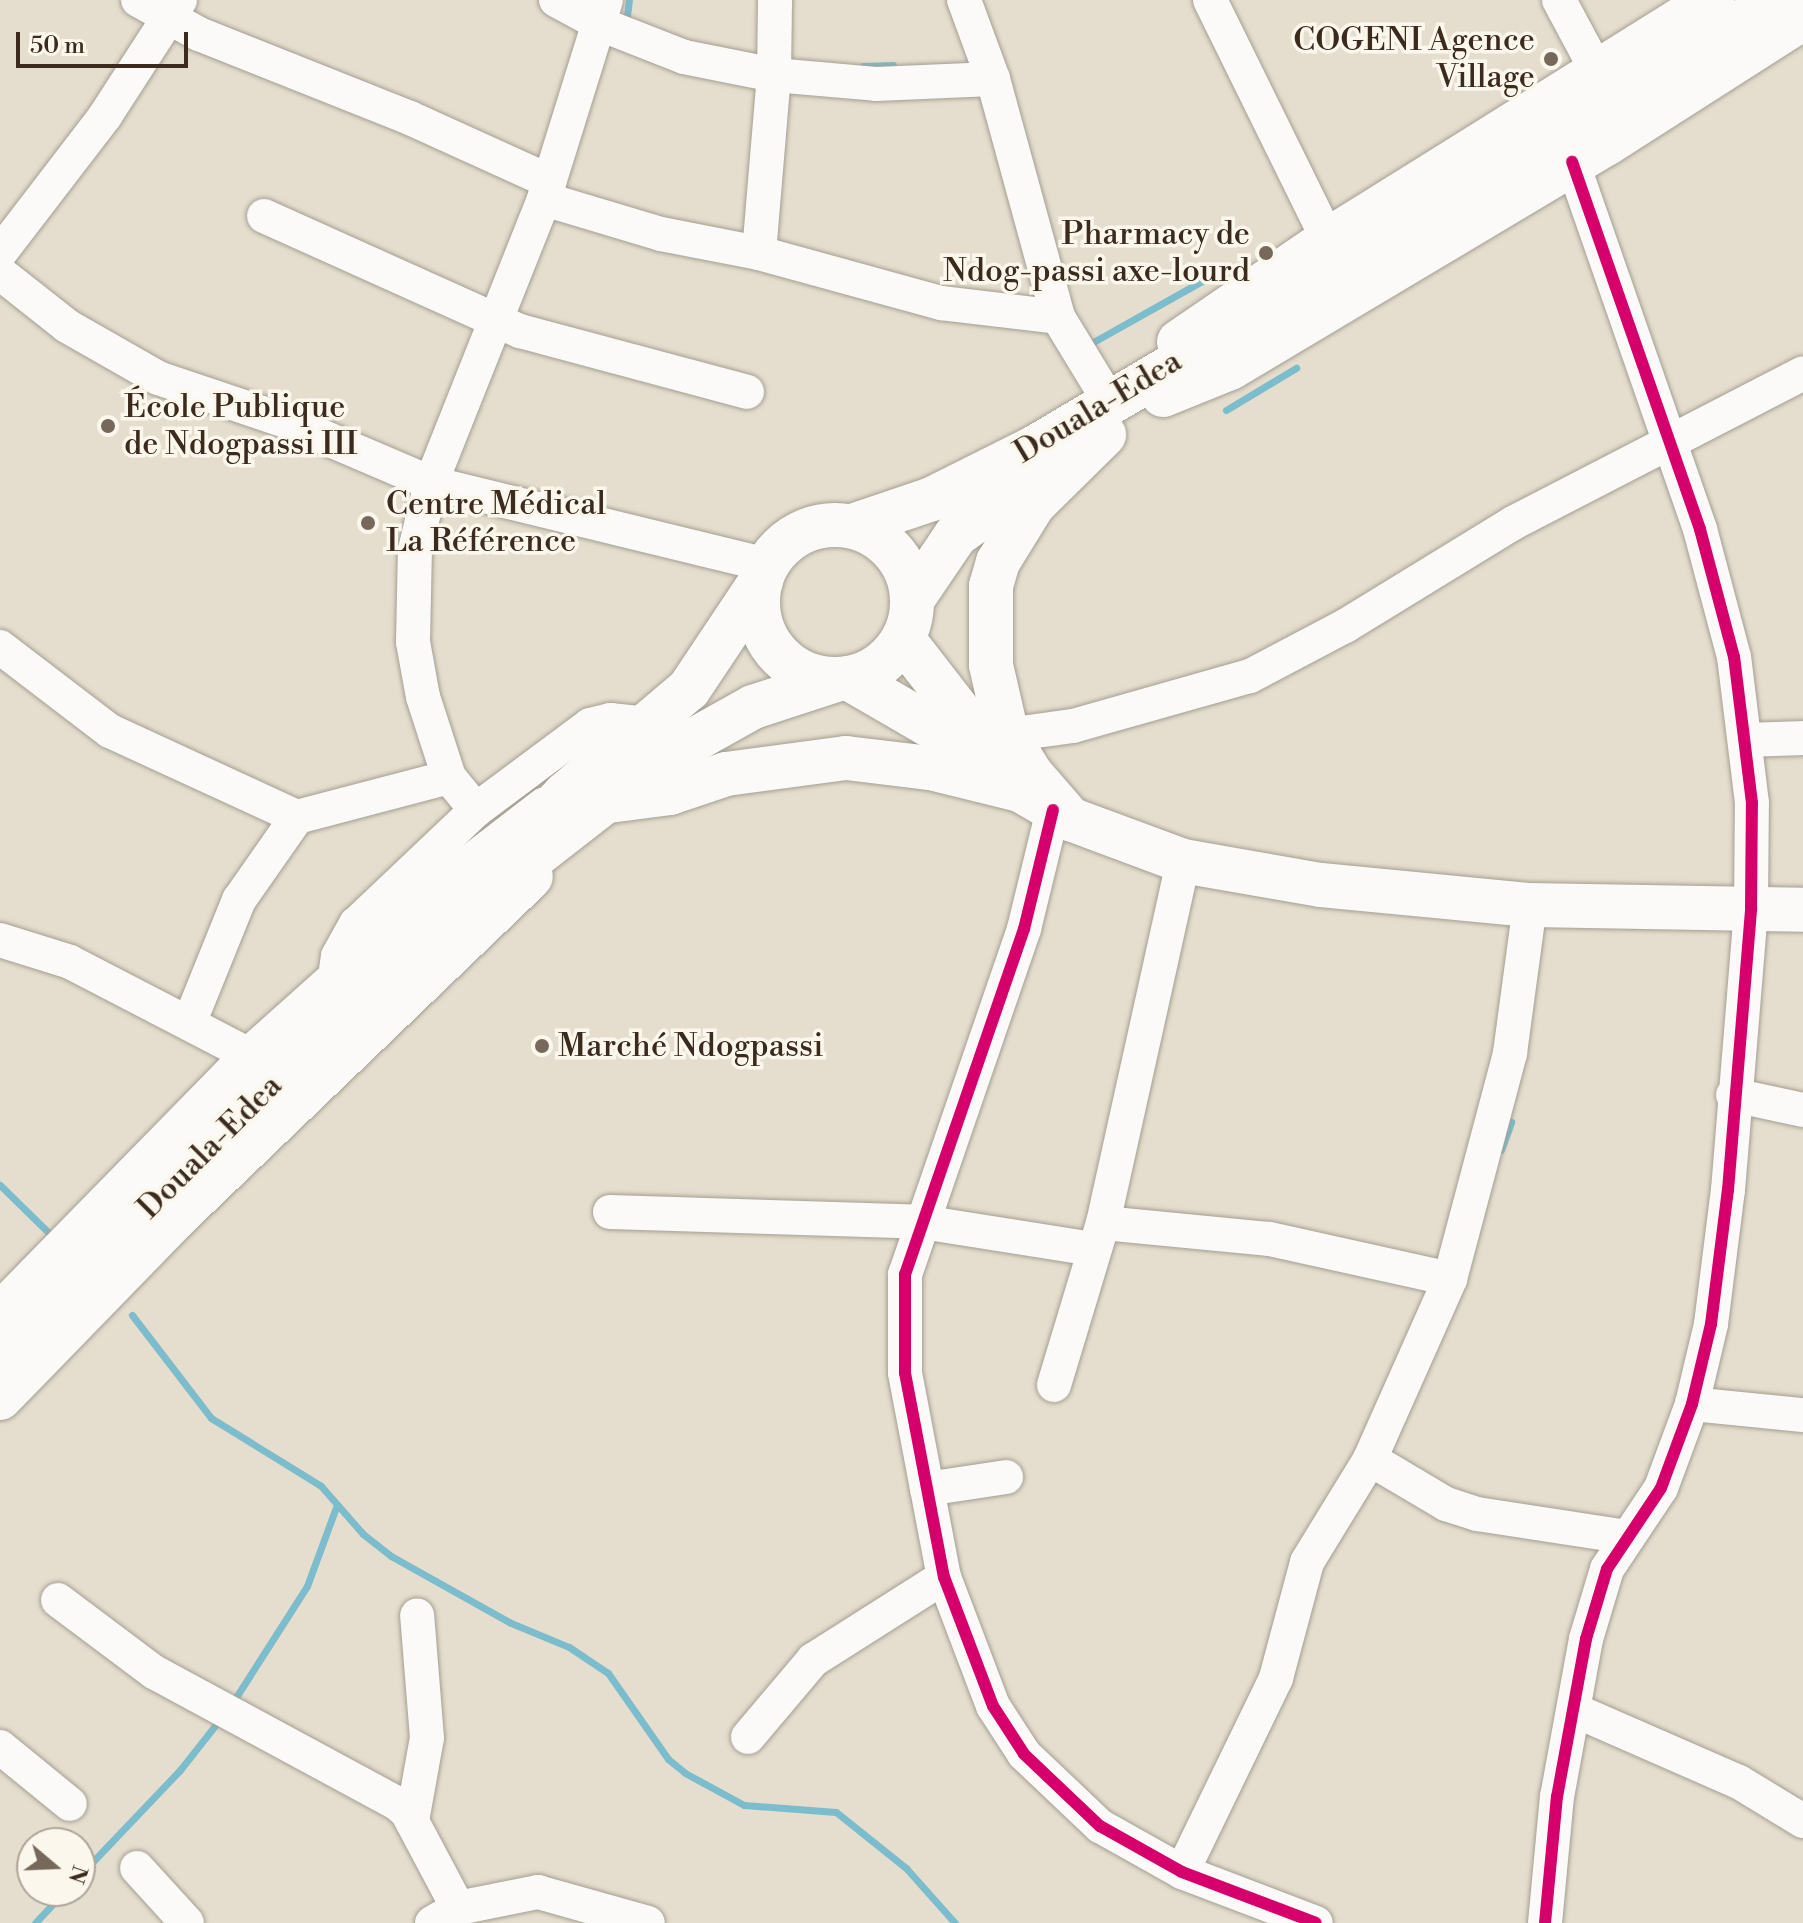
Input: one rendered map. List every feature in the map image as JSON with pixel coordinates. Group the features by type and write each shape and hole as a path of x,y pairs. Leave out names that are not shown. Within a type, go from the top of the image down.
{"main road":[{"path":"1332,254 1598,73 1712,0"},
{"name":"Douala-Edea","path":"852,526 983,476 1128,404 1279,317 1332,254 1777,0"},
{"path":"1031,784 991,665 993,572 1033,505 1128,404 1230,368 1572,162 1803,18"},
{"name":"Douala-Edea","path":"907,619 956,535 1128,404"},
{"path":"0,1398 175,1218 438,971 587,804 648,724 713,659 779,549 812,528 852,526 887,545 900,561 907,619 1031,784"},
{"path":"764,573 760,622 774,649 797,670 842,679 1031,784 1183,861 1321,885 1530,905 1803,910"},
{"path":"0,1315 253,1057 431,898 660,759 753,707 875,668 907,619"},
{"path":"587,804 670,793 726,774 846,758 1031,784"},
{"name":"Douala-Edea","path":"0,1360 305,1051 426,941 587,804"}],"street":[{"path":"556,0 603,12 684,57 774,75 876,84 993,79"},
{"path":"759,253 774,75 775,0"},
{"path":"964,0 993,79 1058,317 1128,404"},
{"path":"1210,0 1332,254"},
{"path":"1559,0 1598,73"},
{"path":"0,253 105,116 161,6 547,190 661,234 759,253 941,303 1058,317"},
{"path":"476,810 449,777 423,697 413,642 415,550 431,483 547,190 603,12"},
{"path":"1545,1923 1557,1797 1607,1569 1661,1488 1692,1404 1711,1324 1728,1190 1733,1095 1751,908 1747,740 1734,657 1708,558 1572,162"},
{"path":"264,216 493,320 747,392"},
{"path":"0,273 67,326 158,378 274,416 431,483 764,573"},
{"path":"1316,1923 1182,1872 1100,1826 1024,1754 993,1706 944,1577 905,1373 905,1274 1024,929 1031,784 1073,726 1250,676 1345,626 1513,523 1803,373"},
{"path":"0,647 110,731 297,817 449,777"},
{"path":"334,984 338,956 356,924 476,810 590,725 610,720 648,724"},
{"path":"1747,740 1803,738"},
{"path":"190,1021 239,900 297,817"},
{"path":"1054,1385 1098,1236 1183,861"},
{"path":"1182,1872 1276,1678 1294,1593 1307,1562 1370,1459 1450,1279 1510,1053 1530,905"},
{"path":"0,940 70,962 190,1021 253,1057"},
{"path":"1733,1095 1803,1110"},
{"path":"610,1212 922,1222 1098,1236 1270,1239 1450,1279"},
{"path":"1692,1404 1803,1415"},
{"path":"1370,1459 1446,1504 1477,1514 1627,1537"},
{"path":"927,1489 1006,1477"},
{"path":"748,1737 813,1660 944,1577"},
{"path":"58,1600 154,1672 398,1804 412,1821 445,1916 539,1908 648,1923"},
{"path":"412,1821 427,1738 417,1615"},
{"path":"1574,1710 1739,1782 1803,1821"},
{"path":"0,1747 70,1804"},
{"path":"137,1868 187,1923"}],"waterway":[{"path":"626,24 629,0"},
{"path":"863,66 893,65"},
{"path":"1088,345 1202,281"},
{"path":"1226,410 1296,368"},
{"path":"1501,1150 1511,1122"},
{"path":"0,1185 47,1231"},
{"path":"132,1315 211,1418 321,1486 363,1534 391,1556 511,1623 569,1647 608,1673 668,1759 685,1773 744,1805 836,1812 906,1868 955,1923"},
{"path":"231,1705 307,1586 336,1507"},
{"path":"96,1858 180,1770 221,1718"},
{"path":"35,1923 50,1907"}],"cycle path":[{"path":"1545,1923 1557,1797 1586,1639 1607,1569 1661,1488 1692,1404 1711,1324 1728,1190 1751,908 1752,803 1734,657 1700,529 1572,162"},
{"path":"1053,810 1024,929 905,1274 905,1373 944,1577 993,1706 1024,1754 1100,1826 1182,1872 1316,1923"}],"place":[{"name":"COGENI Agence Village","path":"1551,59"},
{"name":"Pharmacy de Ndog-passi axe-lourd","path":"1266,253"},
{"name":"École Publique de Ndogpassi III","path":"108,426"},
{"name":"Centre Médical La Référence","path":"368,523"},
{"name":"Marché Ndogpassi","path":"542,1046"}]}
